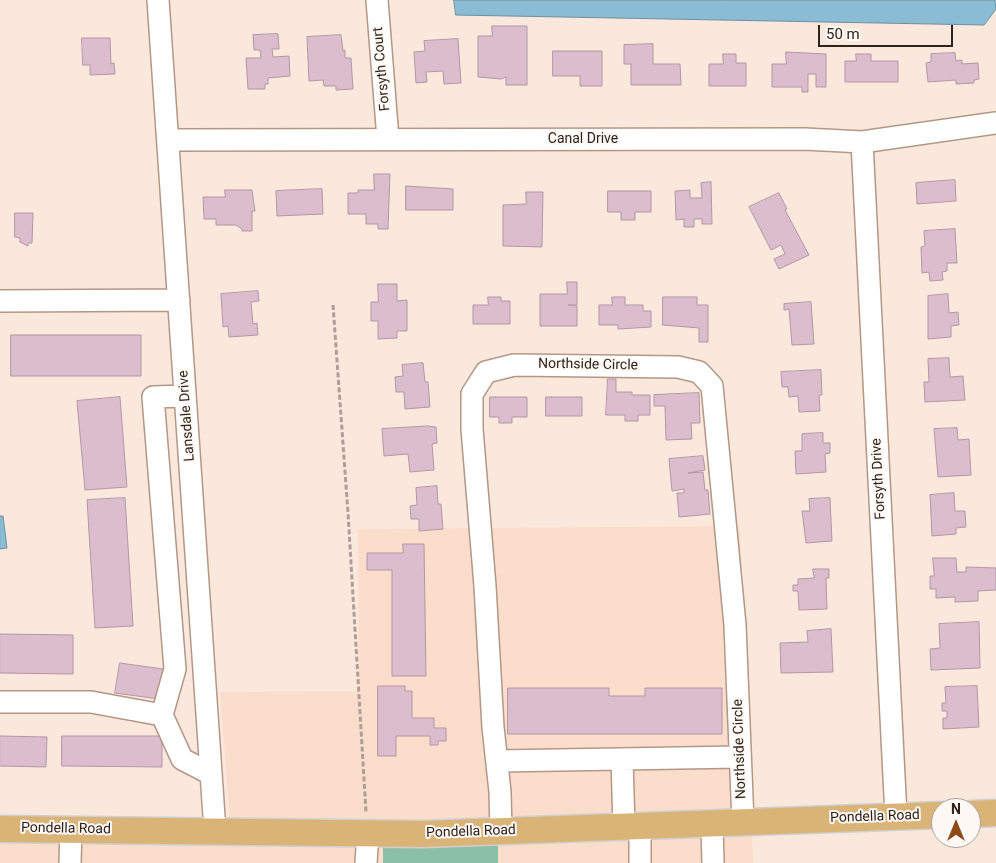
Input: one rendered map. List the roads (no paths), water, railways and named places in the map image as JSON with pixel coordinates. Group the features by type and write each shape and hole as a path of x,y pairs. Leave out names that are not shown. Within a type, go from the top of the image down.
{"main road":[{"path":"981,814 996,813"},
{"name":"Pondella Road","path":"0,829 368,833 501,831 931,815"}],"street":[{"name":"Lansdale Drive","path":"158,0 215,831"},
{"name":"Forsyth Court","path":"377,0 388,139"},
{"name":"Canal Drive","path":"168,140 805,140 862,142 996,123"},
{"name":"Forsyth Drive","path":"862,142 896,816"},
{"path":"0,301 179,300"},
{"name":"Northside Circle","path":"501,831 498,761 493,727 485,586 472,429 472,394 486,372 514,365 678,366 699,372 712,386 735,626 743,822"},
{"path":"185,396 153,397 175,669 162,715 182,759 211,774"},
{"path":"0,702 91,702 162,715"},
{"path":"498,761 740,757"},
{"path":"622,759 632,826 640,863"},
{"path":"712,823 713,863"},
{"path":"70,830 70,863"},
{"path":"366,863 368,833"}],"water":[{"path":"454,0 995,0 996,9 984,25 456,15"},
{"path":"0,516 3,516 7,548 0,549"}]}
